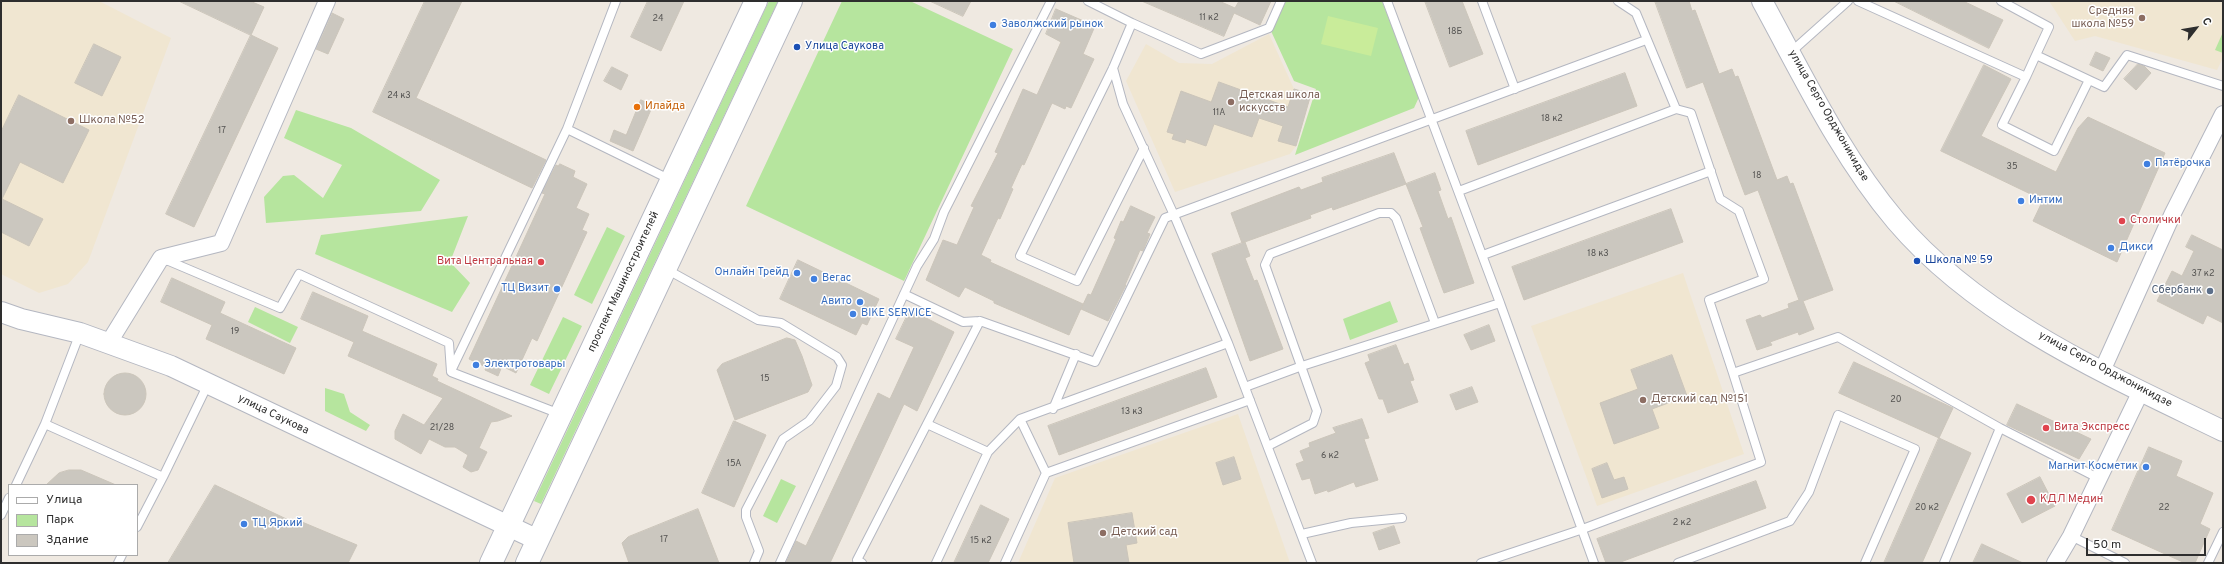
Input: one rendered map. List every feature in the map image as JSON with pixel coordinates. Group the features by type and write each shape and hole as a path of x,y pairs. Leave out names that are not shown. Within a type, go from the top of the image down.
{"main road":[{"name":"проспект Машиностроителей","path":"491,563 756,1"},
{"path":"527,563 791,1"}],"street":[{"path":"108,344 162,258 221,243 327,1"},
{"name":"улица Серго Орджоникидзе","path":"1762,1 1850,158 1880,202 1912,240 1930,257 1979,297 2052,343 2102,371 2223,431"},
{"path":"2102,371 2173,213 2223,114"},
{"name":"улица Саукова","path":"1,312 21,319 80,333 171,366 538,540"},
{"path":"2055,563 2070,536 2141,391"}],"lane":[{"path":"450,372 567,129 616,1"},
{"path":"780,563 917,266 934,239 944,212 1051,1"},
{"path":"1088,1 1200,54 1269,28 1281,1"},
{"path":"1387,1 1483,255 1580,530 1594,563"},
{"path":"1482,1 1515,89"},
{"path":"1618,1 1636,13 1676,109"},
{"path":"1790,53 1848,1"},
{"path":"1858,1 2026,77"},
{"path":"2001,1 2049,27 2002,125 2054,151 2089,80"},
{"path":"1132,23 1113,68 1020,256 1076,281 1144,148"},
{"path":"904,294 963,322 980,320 1095,362 1165,218 1646,40"},
{"path":"2036,55 2104,87 2127,55 2223,86"},
{"path":"1113,68 1123,104 1174,215 1228,342 1312,563"},
{"path":"1459,191 1676,109 1691,113 1720,199 1739,211 1764,279 1709,300 1761,462 1580,530 1481,563"},
{"path":"567,129 672,180"},
{"path":"1483,255 1711,171"},
{"path":"1268,446 1313,423 1317,412 1265,265 1268,256 1274,251 1379,213 1391,213 1396,218 1435,323"},
{"path":"162,258 280,308 299,274 449,344 450,372"},
{"path":"666,268 758,320 781,323 837,357 842,364 836,386 809,421 783,439 746,510 746,517 759,551 754,563"},
{"path":"1245,387 1302,366 1500,303"},
{"path":"862,563 857,560 980,320"},
{"path":"16,484 45,424 80,333"},
{"path":"1733,373 1838,337 2000,428 2098,478"},
{"path":"936,563 988,452 1020,419 1053,409 1228,342"},
{"path":"1053,409 1076,354"},
{"path":"450,372 562,414"},
{"path":"138,525 208,384"},
{"path":"1005,563 1046,473 1250,400"},
{"path":"1678,563 1790,521 1809,492 1838,415 1915,448 1865,563"},
{"path":"1020,419 1046,473"},
{"path":"45,424 163,477"},
{"path":"927,424 988,452"},
{"path":"1944,563 2000,428"},
{"path":"1,515 8,500"},
{"path":"1302,534 1351,523 1402,518"},
{"path":"2208,563 2223,532"},
{"path":"2070,536 2124,563"}],"shaded area":[{"name":"Школа №52","path":"1,1 99,1 171,38 88,262 68,284 39,293 1,274"},
{"name":"Средняя школа №59","path":"2049,1 2223,1 2223,58 2217,70 2095,36 2075,41"},
{"path":"1269,34 1294,89 1311,94 1296,146 1290,154 1175,192 1126,81 1146,44 1179,63 1212,64"},
{"path":"1683,273 1744,454 1597,506 1531,326"},
{"path":"1238,414 1290,563 1018,563 1055,478"}],"green space":[{"path":"769,1 778,1 541,504 534,501"},
{"path":"842,1 910,1 1013,49 904,281 746,206"},
{"path":"1286,1 1382,1 1419,97 1414,108 1295,155 1316,89 1294,81 1271,31"},
{"path":"1328,16 1378,28 1371,56 1321,44"},
{"path":"2223,32 2223,53 2215,50"},
{"path":"296,110 351,128 440,180 421,211 266,223 264,197 283,176 294,175 323,198 342,165 284,138"},
{"path":"468,216 450,262 470,283 452,312 315,254 321,235"},
{"path":"607,227 625,236 592,304 574,295"},
{"path":"1390,301 1398,322 1350,340 1343,319"},
{"path":"255,307 298,327 290,343 248,322"},
{"path":"563,317 582,326 549,394 530,385"},
{"path":"325,388 344,394 350,412 370,425 366,431 325,411"},
{"path":"781,479 796,486 777,523 763,516"}],"building":[{"path":"179,1 250,1 264,7 251,35"},
{"path":"425,1 462,1 416,98 546,160 532,188 373,112"},
{"path":"648,1 684,1 661,51 631,37"},
{"path":"930,1 971,1 963,16"},
{"path":"1142,1 1219,1 1235,8 1239,1 1271,1 1260,25 1234,13 1224,36"},
{"path":"1425,1 1462,1 1483,54 1450,67"},
{"path":"1655,1 1689,1 1692,11 1695,10 1719,74 1732,69 1735,77 1738,76 1777,180 1787,176 1790,184 1793,183 1833,290 1803,301 1814,329 1799,335 1798,332 1770,342 1772,345 1757,350 1746,320 1760,315 1762,318 1789,308 1788,304 1799,300 1758,190 1745,195 1703,82 1687,88"},
{"path":"1894,1 1963,1 2003,20 1989,48"},
{"path":"1056,9 1095,26 1083,54 1094,59 1071,108 1066,106 1065,109 1052,103 1024,165 1022,164 1011,188 1013,189 1000,219 998,218 981,255 991,260 990,262 1083,304 1069,335 994,303 994,301 965,287 959,297 926,280 943,240 957,245 974,207 971,206 998,153 995,152 1023,89 1037,95 1061,42 1046,34"},
{"path":"332,13 344,19 328,54 316,49"},
{"path":"251,35 278,48 194,227 166,214"},
{"path":"94,44 121,57 102,96 75,83"},
{"path":"2096,52 2110,58 2103,71 2090,65"},
{"path":"2138,64 2144,66 2151,73 2136,90 2124,79"},
{"path":"1984,65 2011,79 1981,136 2056,172 2078,128 2088,117 2165,153 2117,262 2033,221 2043,200 1941,151"},
{"path":"612,67 628,75 621,90 604,81"},
{"path":"1625,73 1637,106 1478,165 1466,131"},
{"path":"1219,82 1288,107 1294,89 1311,94 1296,146 1278,141 1283,126 1259,118 1252,137 1214,124 1206,146 1186,139 1185,143 1172,139 1174,134 1167,132 1181,91 1211,102"},
{"path":"19,95 89,130 63,183 20,162 2,199 43,219 29,246 1,232 1,132"},
{"path":"641,100 653,105 633,151 610,141 614,130 626,135"},
{"path":"1394,153 1406,184 1333,210 1332,207 1310,215 1311,218 1242,243 1231,213 1299,187 1301,190 1323,182 1322,178"},
{"path":"560,164 575,171 573,177 587,184 576,208 589,214 582,230 587,232 537,341 532,338 516,373 502,366 498,376 485,370 486,367 469,359 545,194 542,193 556,165 558,166"},
{"path":"1435,173 1441,190 1438,191 1448,219 1451,217 1474,283 1444,293 1420,228 1423,227 1406,184"},
{"path":"1131,206 1155,217 1147,233 1150,234 1143,251 1140,250 1126,285 1108,321 1081,309 1088,294 1091,295 1116,239 1114,238 1121,221 1123,222"},
{"path":"1671,209 1683,242 1524,300 1512,267"},
{"path":"2192,235 2223,250 2223,323 2207,315 2203,324 2157,301 2172,271 2182,276 2194,251 2186,247"},
{"path":"1245,242 1250,256 1245,258 1254,281 1257,280 1283,349 1250,361 1212,254"},
{"name":"Вегас","path":"798,260 879,299 867,325 862,323 856,335 780,299"},
{"path":"172,278 225,302 220,313 296,348 284,374 206,339 212,325 161,302"},
{"path":"313,292 368,316 362,331 437,364 432,376 438,379 437,381 512,416 491,422 479,448 487,452 478,470 471,472 463,467 468,455 455,447 445,447 429,439 421,454 395,439 395,431 403,414 424,425 443,398 348,356 354,342 301,319"},
{"path":"910,310 954,332 917,411 904,404 830,563 786,563 796,541 806,546 878,393 890,399 914,347 896,339"},
{"path":"1489,325 1495,341 1471,350 1464,335"},
{"path":"787,338 795,340 802,356 812,385 808,392 735,420 717,370 722,364"},
{"path":"1396,345 1404,365 1408,363 1414,380 1410,381 1418,402 1388,413 1383,399 1379,399 1365,363 1370,361 1368,355"},
{"name":"Детский сад №151","path":"1672,355 1687,396 1652,409 1659,428 1614,444 1600,403 1638,389 1631,370"},
{"path":"1854,362 1953,408 1939,438 1839,393"},
{"path":"1206,368 1217,397 1059,455 1048,426"},
{"path":"125,373 140,379 146,394 140,409 125,415 110,409 104,394 110,379"},
{"path":"1472,387 1478,402 1456,410 1450,395"},
{"path":"2017,404 2091,439 2079,459 2007,425"},
{"path":"1362,419 1369,438 1364,439 1378,480 1356,487 1354,482 1328,492 1327,490 1315,494 1310,478 1302,480 1296,464 1304,461 1300,451 1310,447 1309,443 1336,433 1333,428"},
{"path":"734,421 766,435 734,507 702,493"},
{"path":"1939,438 1971,453 1922,563 1884,563"},
{"path":"2149,447 2182,461 2176,476 2213,493 2200,524 2210,529 2195,563 2185,563 2112,530"},
{"path":"1234,457 1241,479 1223,485 1216,463"},
{"path":"1607,463 1614,480 1624,477 1628,489 1602,498 1592,469"},
{"path":"69,470 81,470 114,484 47,484 59,473"},
{"name":"КДЛ Медин","path":"2040,477 2055,506 2022,523 2007,494"},
{"path":"1756,481 1766,508 1618,563 1606,563 1597,539"},
{"name":"ТЦ Яркий","path":"215,485 299,525 302,522 357,545 348,563 168,563"},
{"path":"981,505 1009,519 988,563 954,563"},
{"path":"698,509 719,563 629,563 622,543 628,537"},
{"name":"Детский сад","path":"1132,513 1137,543 1126,545 1129,563 1074,563 1068,523"},
{"path":"1394,526 1400,543 1379,550 1373,533"},
{"path":"1982,544 2023,563 1973,563"}],"place":[{"name":"Средняя школа №59","path":"2142,18"},
{"name":"Заволжский рынок","path":"993,25"},
{"name":"Улица Саукова","path":"797,47"},
{"name":"Детская школа искусств","path":"1231,102"},
{"name":"Илайда","path":"637,107"},
{"name":"Школа №52","path":"71,121"},
{"name":"Пятёрочка","path":"2147,164"},
{"name":"Интим","path":"2021,201"},
{"name":"Столички","path":"2122,221"},
{"name":"Дикси","path":"2111,248"},
{"name":"Школа № 59","path":"1917,261"},
{"name":"Вита Центральная","path":"541,262"},
{"name":"Онлайн Трейд","path":"797,273"},
{"name":"Вегас","path":"814,279"},
{"name":"ТЦ Визит","path":"557,289"},
{"name":"Сбербанк","path":"2210,291"},
{"name":"Авито","path":"860,302"},
{"name":"BIKE SERVICE","path":"853,314"},
{"name":"Электротовары","path":"476,365"},
{"name":"Детский сад №151","path":"1643,400"},
{"name":"Вита Экспресс","path":"2046,428"},
{"name":"Магнит Косметик","path":"2146,467"},
{"name":"КДЛ Медин","path":"2031,500"},
{"name":"ТЦ Яркий","path":"244,524"},
{"name":"Детский сад","path":"1103,533"}]}
